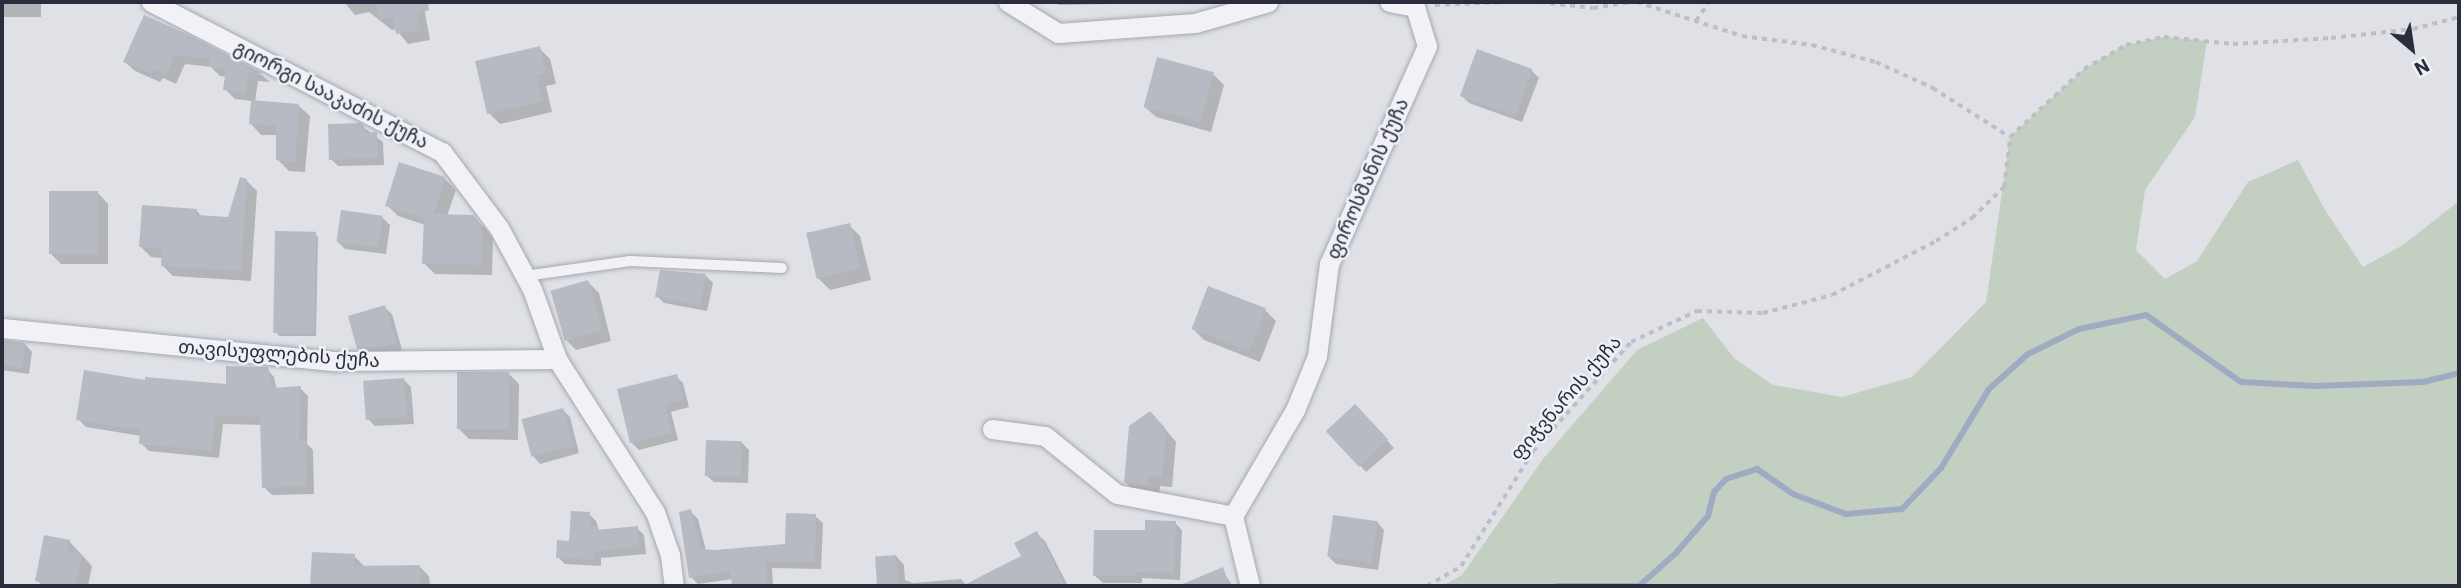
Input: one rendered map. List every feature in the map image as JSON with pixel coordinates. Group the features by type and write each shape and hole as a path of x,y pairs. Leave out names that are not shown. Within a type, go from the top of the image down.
{"street":[{"name":"გიორგი სააკაძის ქუჩა","path":"151,2 442,152 499,228 525,276 557,359 655,512 670,555 674,586"},
{"path":"1008,2 1058,33 1195,23 1268,2"},
{"path":"1389,2 1415,7"},
{"name":"ფიროსმანის ქუჩა","path":"1233,516 1295,410 1317,356 1329,264 1427,46 1415,7"},
{"name":"თავისუფლების ქუჩა","path":"2,328 334,361 557,359"},
{"path":"992,429 1045,436 1116,494 1233,516 1250,586"}],"lane":[{"path":"525,276 630,261 782,268"}],"path":[{"path":"1415,7 1506,2"},
{"path":"1540,2 1593,8 1631,2"},
{"path":"1637,2 1742,36 1812,46 1876,62 1933,88 2010,137 2084,69 2126,45 2164,37 2233,44 2331,38 2413,29 2459,17"},
{"path":"1696,21 1709,2"},
{"name":"ფიჭვნარის ქუჩა","path":"1427,586 1461,566 1533,451 1631,342 1697,311 1763,313 1832,295 1888,267 1972,218 2004,187 2010,137"}],"green space":[{"path":"2164,37 2207,41 2195,117 2145,190 2136,250 2165,279 2197,261 2248,182 2298,160 2325,210 2363,267 2403,245 2459,201 2459,586 1442,586 1462,575 1543,459 1637,350 1703,318 1734,358 1773,385 1842,397 1912,377 1986,302 2010,137 2084,69 2126,45"}],"building":[{"path":"375,2 428,2 429,10 417,13 420,30 396,34 392,17 379,20"},
{"path":"144,15 264,74 249,72 246,93 223,90 226,69 209,67 210,59 175,55 166,75 153,69 151,74 123,62"},
{"path":"540,46 546,73 536,76 542,101 487,114 475,61"},
{"path":"1477,49 1532,69 1515,116 1460,96"},
{"path":"1157,57 1214,72 1201,122 1144,107"},
{"path":"251,100 299,104 295,162 276,160 276,126 249,124"},
{"path":"360,123 364,126 365,133 377,132 377,158 329,160 328,124"},
{"path":"399,162 445,177 434,214 474,215 482,226 482,265 422,264 424,218 385,206"},
{"path":"240,177 247,179 241,271 161,266 162,249 139,247 142,205 197,209 197,215 228,217"},
{"path":"49,191 98,191 98,254 49,254"},
{"path":"341,210 383,216 378,248 337,242"},
{"path":"850,223 861,269 817,279 806,233"},
{"path":"275,231 316,232 314,334 273,333"},
{"path":"660,270 706,274 700,305 655,297"},
{"path":"588,280 602,330 565,341 551,291"},
{"path":"1208,286 1266,308 1249,351 1192,329"},
{"path":"385,305 396,343 378,348 357,349 348,316"},
{"path":"2,340 25,343 22,368 2,365"},
{"path":"226,366 268,367 272,388 301,386 299,440 306,440 307,486 262,488 260,417 215,416 212,451 139,444 140,430 76,420 84,370 145,380 145,377 226,384"},
{"path":"457,372 509,372 509,429 457,429"},
{"path":"677,374 683,400 665,405 672,433 630,443 617,389"},
{"path":"404,378 407,417 366,420 363,381"},
{"path":"1355,404 1388,440 1359,467 1326,431"},
{"path":"563,408 573,446 532,457 521,419"},
{"path":"1150,411 1166,429 1162,477 1149,476 1148,487 1124,483 1129,426"},
{"path":"706,440 742,441 741,477 705,476"},
{"path":"691,509 701,549 714,550 785,544 786,513 816,514 815,562 765,561 767,586 732,586 730,571 689,578 679,512"},
{"path":"571,511 590,512 589,526 596,526 596,530 638,526 639,547 595,551 594,560 556,558 557,540 569,541"},
{"path":"1333,515 1378,521 1372,563 1327,557"},
{"path":"1145,520 1176,521 1174,573 1136,572 1136,576 1093,576 1094,530 1145,530"},
{"path":"1037,531 1066,586 962,586 1021,556 1014,543"},
{"path":"44,535 70,540 68,551 82,554 75,586 41,586 42,582 35,581"},
{"path":"312,552 355,554 354,566 420,565 421,586 310,586"},
{"path":"896,555 898,586 877,586 875,556"},
{"path":"1223,567 1230,586 1178,586"}],"waterway":[{"path":"1557,586 1639,586 1676,553 1708,516 1714,492 1726,479 1757,469 1793,494 1846,514 1902,509 1941,468 1989,389 2028,354 2079,329 2146,315 2241,382 2315,386 2423,382 2459,373"}]}
